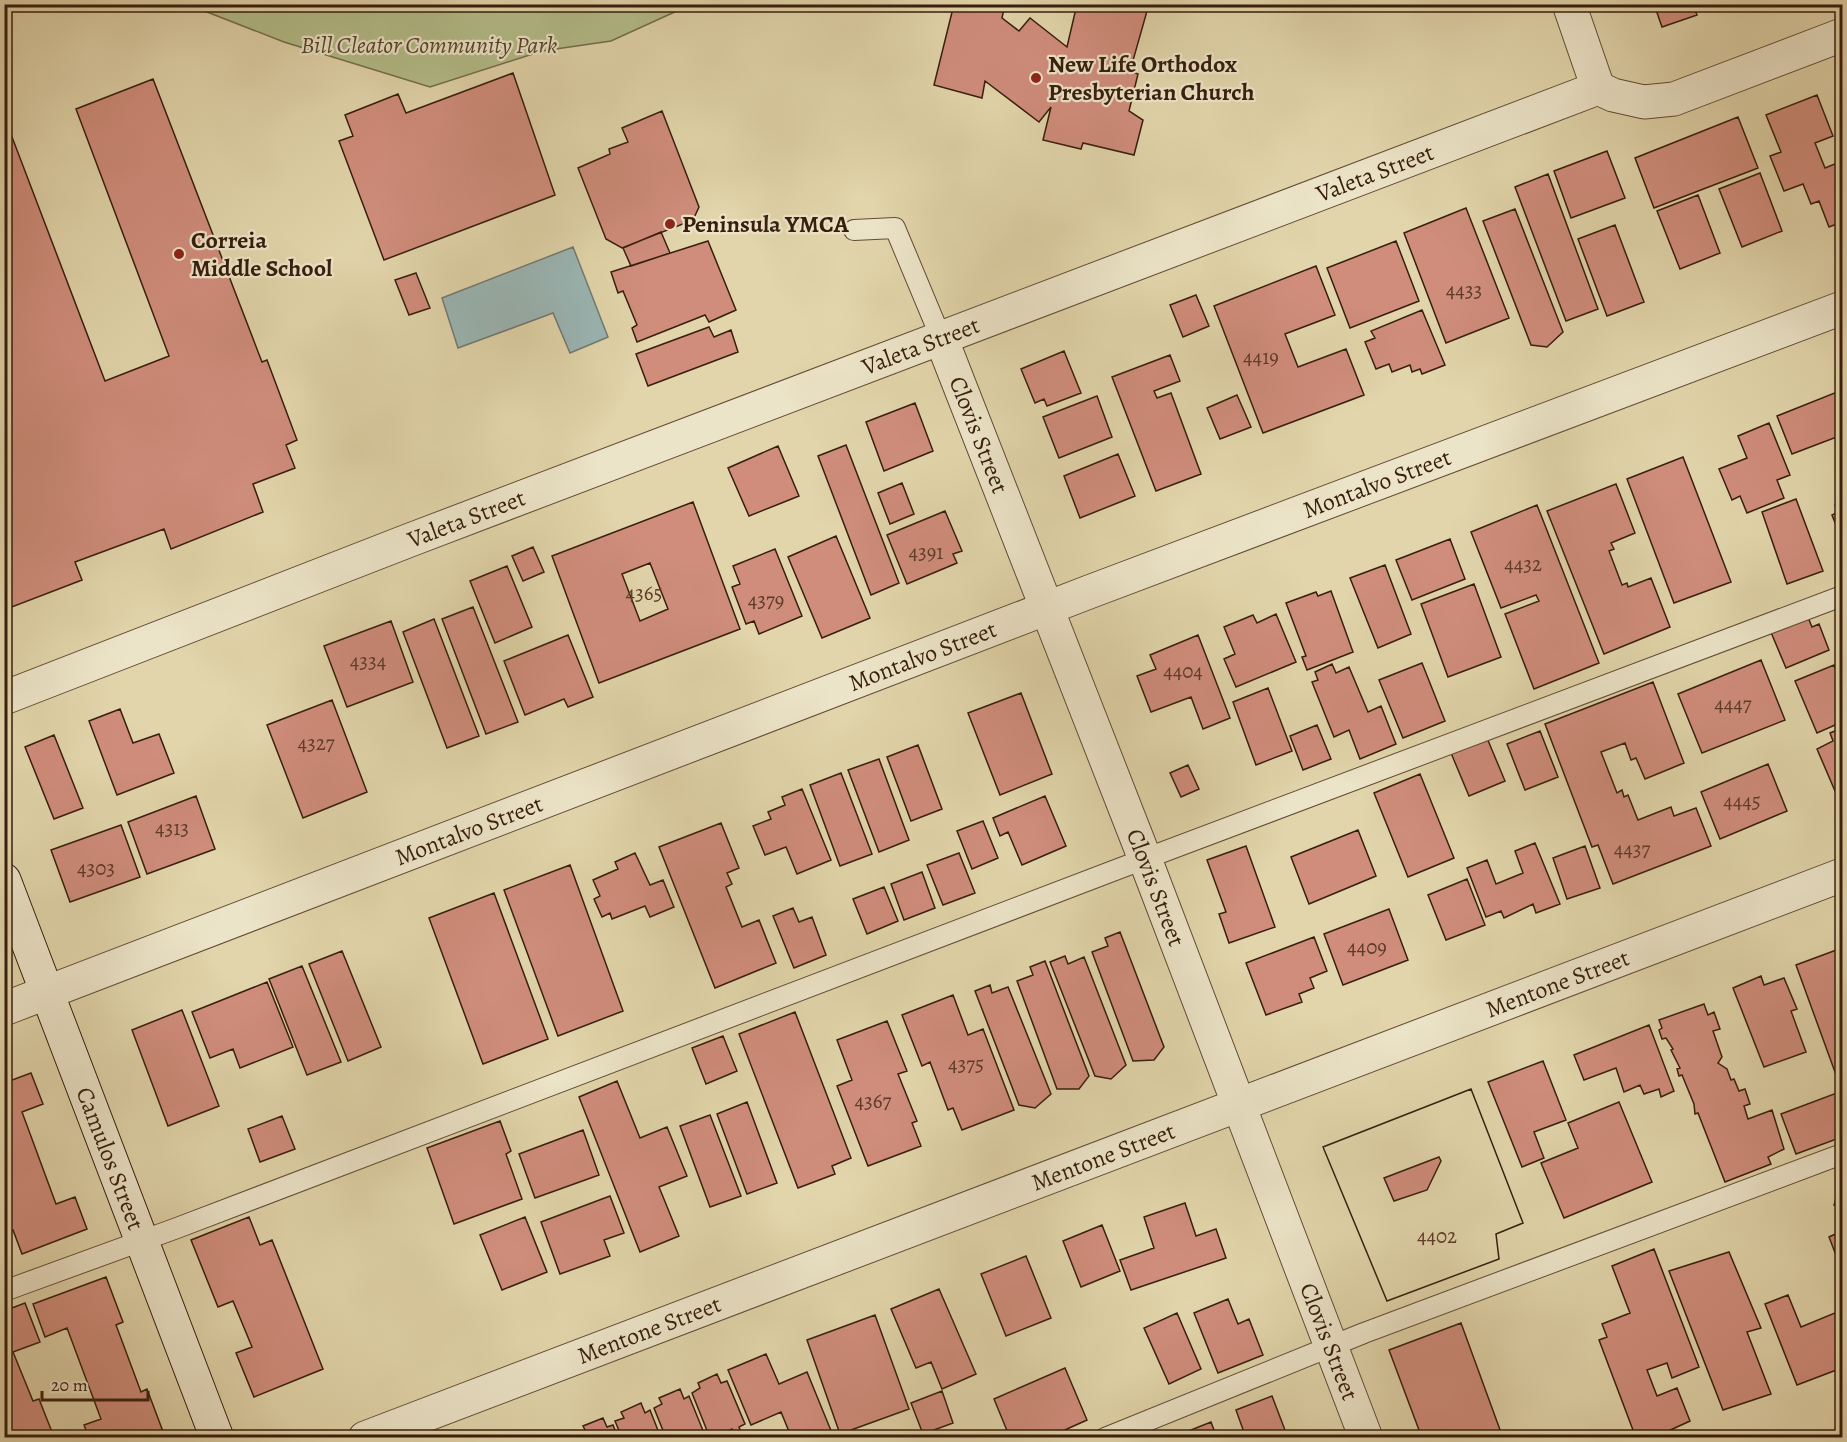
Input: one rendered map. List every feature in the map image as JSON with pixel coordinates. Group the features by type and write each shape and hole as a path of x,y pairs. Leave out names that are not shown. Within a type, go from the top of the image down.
{"street":[{"path":"1569,4 1598,88 1621,97 1644,102 1674,99 1842,35"},
{"name":"Valeta Street","path":"4,698 1598,88"},
{"name":"Montalvo Street","path":"4,1009 1047,608 1842,309"},
{"name":"Clovis Street","path":"941,338 1145,860 1366,1437"},
{"name":"Mentone Street","path":"365,1437 1240,1106 1842,875"},
{"name":"Camulos Street","path":"4,880 217,1437"}],"lane":[{"path":"855,230 895,228 941,338"},
{"path":"4,1291 141,1242 1842,596"},
{"path":"1105,1437 1332,1348 1364,1333 1842,1154"}],"green space":[{"name":"Bill Cleator Community Park","path":"189,5 690,5 611,41 542,51 430,87 284,42"}],"water":[{"path":"573,247 608,337 570,353 553,313 458,348 442,298"}],"building":[{"name":"New Life Orthodox Presbyterian Church","path":"954,4 1005,4 1002,18 1019,31 1030,18 1067,47 1077,4 1149,4 1130,71 1138,74 1129,111 1143,120 1134,155 1083,143 1081,149 1043,140 1051,107 1039,122 985,81 982,98 934,85"},
{"path":"1654,4 1693,4 1697,15 1662,27"},
{"path":"513,73 555,195 384,260 339,141 353,136 345,115 398,94 406,113"},
{"name":"Correia Middle School","path":"153,79 262,362 267,360 297,440 286,445 295,468 253,484 263,512 171,549 164,529 75,562 82,580 4,610 4,576 7,575 4,570 4,116 105,381 169,356 76,109"},
{"path":"1817,95 1833,136 1815,143 1825,168 1842,161 1842,222 1829,227 1819,201 1811,204 1803,184 1784,191 1770,156 1781,152 1766,115"},
{"path":"662,111 699,207 693,220 622,248 606,239 578,168 610,154 609,149 628,142 622,128"},
{"path":"1738,117 1758,168 1654,208 1635,158"},
{"path":"1607,151 1625,198 1571,218 1554,171"},
{"path":"1760,173 1782,231 1742,247 1719,189"},
{"path":"1548,174 1598,309 1566,321 1515,187"},
{"path":"1698,195 1720,253 1680,269 1657,211"},
{"path":"1466,208 1509,318 1446,343 1404,233"},
{"path":"1515,209 1563,332 1547,347 1531,345 1483,221"},
{"path":"1615,225 1644,302 1607,316 1578,239"},
{"path":"661,232 670,253 631,266 623,248"},
{"path":"708,241 736,310 709,322 705,315 637,342 632,328 637,325 623,291 618,293 611,272"},
{"path":"1396,241 1419,301 1350,328 1327,268"},
{"path":"1316,266 1335,315 1285,334 1298,367 1346,349 1364,395 1263,433 1214,306"},
{"path":"416,273 430,308 409,315 395,280"},
{"path":"1196,295 1209,326 1183,337 1170,305"},
{"path":"1422,310 1445,365 1422,374 1420,369 1412,372 1410,365 1392,372 1389,364 1376,369 1365,342 1375,338 1371,331"},
{"path":"709,327 714,337 731,330 738,352 648,386 636,354"},
{"path":"1064,351 1081,393 1047,406 1044,399 1035,403 1021,369"},
{"path":"1170,355 1180,381 1154,391 1157,398 1171,393 1201,474 1156,491 1112,377"},
{"path":"1842,390 1842,435 1792,454 1777,416"},
{"path":"1237,395 1251,427 1220,439 1207,408"},
{"path":"1097,396 1112,437 1059,458 1043,417"},
{"path":"915,403 933,451 884,471 866,422"},
{"path":"1769,423 1790,475 1777,480 1784,498 1747,513 1740,496 1732,500 1719,469 1747,458 1738,436"},
{"path":"846,445 899,583 871,595 818,456"},
{"path":"778,446 799,496 749,516 728,468"},
{"path":"1118,454 1135,496 1080,518 1064,476"},
{"path":"1683,457 1731,582 1674,603 1627,479"},
{"path":"902,483 914,514 890,524 878,493"},
{"path":"1616,484 1635,533 1611,543 1614,549 1609,551 1622,585 1627,583 1628,587 1651,578 1670,627 1604,654 1547,511"},
{"path":"1796,499 1823,571 1787,584 1762,512"},
{"path":"693,502 740,629 599,683 552,556","holes":["650,563 668,609 640,621 622,574"]},
{"path":"1842,502 1842,540 1832,515 1838,512 1835,505"},
{"path":"1537,505 1599,663 1534,689 1505,614 1539,601 1536,595 1501,608 1471,532"},
{"path":"945,511 962,551 953,554 957,563 907,584 887,535"},
{"path":"836,536 870,618 822,638 788,557"},
{"path":"1450,539 1465,579 1412,600 1396,560"},
{"path":"533,547 544,572 523,581 512,556"},
{"path":"775,549 802,616 759,634 754,621 746,624 732,587 740,584 733,566"},
{"path":"1385,565 1411,634 1378,648 1350,578"},
{"path":"507,566 532,627 495,643 470,581"},
{"path":"1474,584 1501,657 1448,677 1421,604"},
{"path":"1331,591 1353,652 1307,670 1302,657 1306,656 1286,603 1316,592 1318,596"},
{"path":"473,607 518,722 486,734 442,619"},
{"path":"1276,614 1296,662 1236,687 1224,659 1235,654 1224,627 1253,615 1257,623"},
{"path":"1807,615 1812,627 1819,624 1829,650 1786,668 1770,630"},
{"path":"434,619 479,736 447,748 403,632"},
{"path":"391,621 413,682 347,707 324,646"},
{"path":"568,635 593,697 568,707 564,699 525,715 504,661"},
{"path":"1198,635 1230,718 1203,729 1191,697 1151,712 1137,676 1156,669 1150,655"},
{"path":"1761,660 1785,720 1702,753 1678,694"},
{"path":"1422,663 1445,721 1403,738 1379,680"},
{"path":"1332,664 1336,673 1349,667 1368,712 1381,706 1396,744 1360,759 1349,730 1334,737 1312,682 1318,680 1315,672"},
{"path":"1834,665 1842,685 1842,722 1817,733 1795,681"},
{"path":"1653,682 1684,763 1645,779 1636,758 1631,760 1625,743 1601,752 1617,793 1622,790 1624,797 1628,795 1638,820 1671,807 1674,816 1696,808 1711,846 1613,884 1598,845 1592,847 1545,724"},
{"path":"1268,688 1292,751 1256,765 1233,702"},
{"path":"1021,693 1052,774 1000,795 968,713"},
{"path":"332,700 367,792 303,818 267,725"},
{"path":"120,709 133,743 159,734 174,773 117,795 89,721"},
{"path":"1317,725 1331,759 1303,770 1290,736"},
{"path":"1842,728 1842,788 1835,791 1817,749 1833,741 1830,733"},
{"path":"1540,731 1558,777 1525,790 1507,744"},
{"path":"54,735 83,808 54,819 25,747"},
{"path":"1487,738 1505,781 1469,796 1451,753"},
{"path":"918,745 942,809 911,821 887,757"},
{"path":"879,759 909,840 879,852 848,770"},
{"path":"1768,764 1787,811 1720,839 1701,792"},
{"path":"1188,765 1199,789 1181,797 1170,773"},
{"path":"841,773 872,854 840,866 810,785"},
{"path":"1420,774 1454,858 1408,877 1374,793"},
{"path":"802,789 831,860 797,874 786,847 765,855 753,826 771,819 768,812 785,805 782,797"},
{"path":"196,796 215,849 147,874 128,822"},
{"path":"1045,796 1066,846 1022,865 1008,832 1000,836 993,818"},
{"path":"983,821 998,858 972,869 957,831"},
{"path":"721,823 739,868 727,873 732,884 726,887 742,927 759,920 776,963 715,988 659,847"},
{"path":"121,825 140,877 70,902 51,850"},
{"path":"1358,830 1376,876 1309,904 1291,857"},
{"path":"1535,843 1560,904 1536,913 1533,904 1504,918 1501,911 1486,917 1467,868 1487,860 1496,884 1523,873 1515,851"},
{"path":"1246,846 1275,927 1229,943 1219,914 1226,912 1207,860"},
{"path":"1585,846 1600,888 1567,899 1553,858"},
{"path":"635,853 650,885 663,880 674,907 650,917 645,906 612,919 610,913 602,917 594,899 600,896 593,880 618,869 615,862"},
{"path":"959,853 975,893 943,905 927,865"},
{"path":"570,865 623,1011 558,1036 504,890"},
{"path":"922,872 935,908 904,920 891,884"},
{"path":"1467,879 1485,925 1446,940 1428,895"},
{"path":"884,887 898,921 867,934 853,899"},
{"path":"494,893 548,1039 483,1064 429,918"},
{"path":"793,908 799,922 812,917 826,955 794,968 773,916"},
{"path":"1389,909 1408,960 1343,985 1324,934"},
{"path":"1120,932 1164,1047 1154,1060 1133,1061 1092,952 1108,946 1105,938"},
{"path":"1314,937 1327,971 1310,978 1314,988 1299,994 1302,1002 1266,1015 1246,963"},
{"path":"1839,949 1842,959 1842,1082 1839,1083 1796,965"},
{"path":"342,951 381,1047 348,1061 309,964"},
{"path":"1065,956 1068,964 1084,957 1126,1065 1111,1079 1095,1076 1050,962"},
{"path":"1045,961 1089,1076 1079,1089 1057,1089 1017,981 1033,975 1030,967"},
{"path":"302,966 341,1062 307,1075 269,979"},
{"path":"1761,976 1764,985 1784,978 1797,1009 1791,1011 1806,1052 1764,1067 1733,988"},
{"path":"267,982 293,1047 240,1068 233,1049 210,1058 192,1012"},
{"path":"990,985 992,993 1008,987 1051,1094 1035,1108 1019,1105 975,991"},
{"path":"953,995 968,1035 983,1029 1014,1110 962,1130 953,1108 948,1110 930,1062 922,1066 902,1015"},
{"path":"1704,1004 1708,1015 1714,1012 1720,1029 1713,1031 1722,1057 1718,1063 1727,1069 1739,1091 1745,1089 1750,1104 1744,1106 1748,1119 1772,1110 1784,1149 1768,1157 1771,1164 1725,1182 1698,1113 1695,1114 1694,1104 1682,1075 1679,1076 1677,1069 1680,1068 1671,1050 1673,1049 1666,1038 1662,1039 1659,1030 1662,1028 1659,1020"},
{"path":"182,1010 219,1106 168,1126 132,1030"},
{"path":"795,1012 851,1158 832,1166 835,1174 798,1188 739,1034"},
{"path":"887,1021 907,1071 898,1074 917,1121 912,1123 921,1146 868,1166 837,1086 852,1080 837,1040"},
{"path":"1649,1025 1674,1091 1661,1097 1659,1089 1644,1094 1640,1085 1624,1092 1616,1068 1584,1080 1574,1055"},
{"path":"723,1036 737,1071 706,1084 692,1048"},
{"path":"1543,1061 1566,1120 1534,1132 1544,1158 1522,1167 1488,1082"},
{"path":"31,1073 43,1104 22,1112 56,1204 75,1197 87,1229 22,1254 13,1230 4,1233 4,1083"},
{"path":"617,1081 640,1138 667,1127 687,1176 659,1187 679,1236 640,1252 579,1097"},
{"path":"1471,1089 1523,1223 1496,1234 1499,1259 1387,1301 1323,1147","holes":["1439,1157 1441,1161 1427,1190 1394,1201 1384,1178"]},
{"path":"1471,1089 1523,1223 1496,1234 1499,1259 1387,1301 1323,1147"},
{"path":"1842,1091 1842,1137 1796,1154 1781,1114"},
{"path":"747,1102 777,1183 747,1194 717,1114"},
{"path":"1619,1102 1652,1182 1564,1218 1541,1163 1578,1148 1568,1123"},
{"path":"710,1115 741,1196 710,1207 680,1126"},
{"path":"282,1116 295,1149 260,1162 248,1129"},
{"path":"500,1121 511,1151 506,1154 522,1199 454,1224 427,1148"},
{"path":"583,1130 599,1175 535,1198 519,1154"},
{"path":"1842,1179 1842,1208 1834,1205"},
{"path":"610,1196 624,1233 604,1240 610,1256 560,1274 541,1222"},
{"path":"1185,1203 1196,1236 1216,1229 1226,1258 1131,1290 1120,1260 1154,1248 1144,1217"},
{"path":"249,1217 260,1245 272,1240 323,1369 254,1397 236,1353 252,1347 233,1301 218,1307 191,1240"},
{"path":"525,1217 547,1272 502,1290 480,1235"},
{"path":"1102,1225 1120,1271 1081,1287 1063,1241"},
{"path":"1842,1231 1842,1271 1829,1237"},
{"path":"1654,1249 1699,1367 1672,1378 1667,1363 1647,1370 1657,1396 1677,1388 1690,1421 1653,1438 1636,1438 1599,1340 1607,1337 1602,1324 1630,1313 1612,1266"},
{"path":"1729,1252 1761,1328 1747,1332 1771,1394 1723,1410 1669,1271"},
{"path":"1026,1256 1051,1318 1006,1336 981,1274"},
{"path":"106,1277 123,1322 116,1325 141,1392 147,1389 165,1437 163,1438 89,1438 84,1425 101,1419 67,1328 45,1337 33,1304"},
{"path":"939,1289 976,1374 942,1389 931,1362 916,1368 891,1309"},
{"path":"1788,1295 1801,1327 1842,1310 1842,1359 1836,1362 1839,1369 1797,1385 1765,1304"},
{"path":"1228,1299 1238,1324 1249,1319 1263,1355 1218,1373 1194,1313"},
{"path":"25,1303 40,1342 13,1352 33,1401 39,1399 54,1437 69,1431 71,1438 4,1438 4,1311"},
{"path":"1177,1313 1201,1369 1169,1384 1144,1328"},
{"path":"875,1315 909,1409 840,1434 807,1340"},
{"path":"1461,1323 1503,1438 1422,1438 1389,1350"},
{"path":"766,1354 779,1384 807,1372 834,1438 783,1438 790,1434 781,1412 751,1425 728,1370"},
{"path":"1065,1368 1087,1420 1047,1438 1010,1438 994,1399"},
{"path":"717,1374 721,1383 727,1381 745,1424 739,1427 741,1432 734,1435 732,1429 717,1436 718,1438 710,1438 692,1393 700,1388 698,1383"},
{"path":"680,1389 684,1399 689,1396 706,1438 666,1438 654,1408 662,1404 659,1398"},
{"path":"942,1391 953,1423 923,1434 911,1403"},
{"path":"1272,1396 1288,1438 1246,1438 1236,1410"},
{"path":"641,1403 645,1413 650,1410 661,1438 622,1438 615,1421 624,1418 621,1412"},
{"path":"603,1418 607,1427 613,1425 618,1438 578,1438 577,1436 586,1432 583,1426"},
{"path":"1211,1422 1217,1438 1171,1438"}],"place":[{"name":"New Life Orthodox Presbyterian Church","path":"1036,78"},
{"name":"Peninsula YMCA","path":"670,224"},
{"name":"Correia Middle School","path":"179,254"}]}
